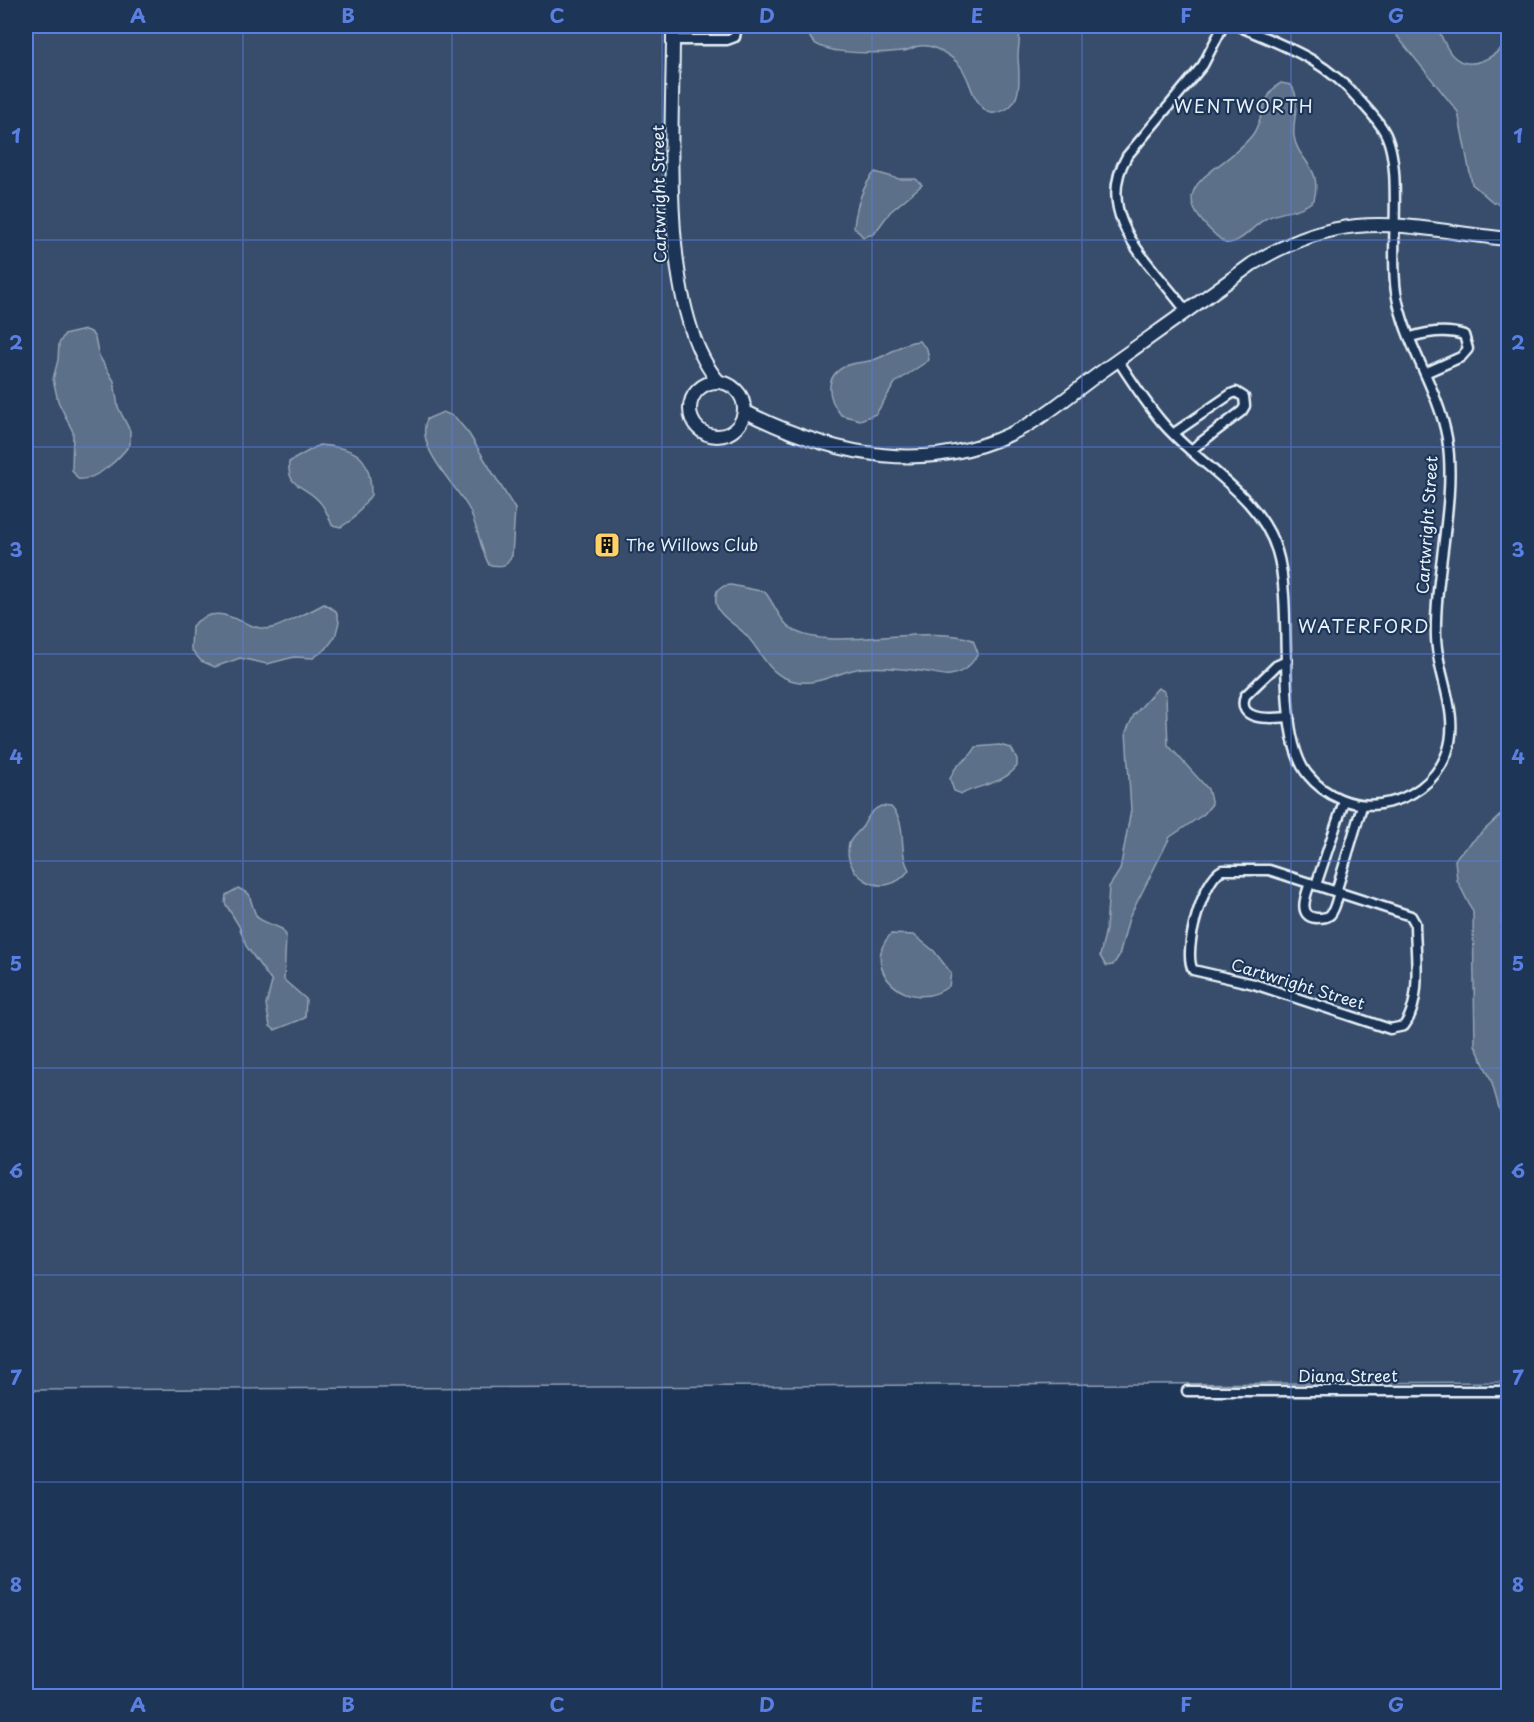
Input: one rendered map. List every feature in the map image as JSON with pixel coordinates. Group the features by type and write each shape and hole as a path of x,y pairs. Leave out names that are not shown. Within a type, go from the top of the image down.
{"street":[{"name":"Cartwright Street","path":"673,26 675,261 702,359 702,386"},
{"path":"673,40 727,40 735,37 737,26"},
{"path":"1186,311 1121,224 1116,205 1117,180 1126,156 1203,65 1223,26"},
{"name":"Cartwright Street","path":"1118,360 1162,422 1242,496 1271,534 1282,571 1293,743 1305,772 1317,786 1344,801 1362,806 1400,799 1422,787 1440,768 1450,739 1450,706 1436,637 1449,454 1443,422 1396,294 1391,148 1378,122 1342,80 1319,62 1238,26"},
{"path":"744,411 779,428 857,452 888,457 944,456 1002,438 1028,425 1278,248 1326,230 1394,223 1509,239"},
{"path":"1411,337 1436,332 1457,333 1464,335 1468,342 1468,349 1461,357 1425,373"},
{"name":"Cartwright Street","path":"702,359 719,382"},
{"path":"719,382 737,391 744,411 738,426 732,431 717,436 709,435 696,426 690,412 690,405 696,391 702,386 719,382"},
{"path":"1174,434 1231,394 1236,392 1244,397 1245,406 1242,411 1191,450"},
{"path":"738,426 779,428"},
{"path":"1287,662 1276,666 1245,696 1243,703 1244,708 1253,716 1290,717"},
{"path":"1344,801 1303,905 1305,912 1311,917 1325,918 1330,915 1362,806"},
{"name":"Cartwright Street","path":"1222,870 1269,870 1337,892 1411,916 1415,923 1415,986 1408,1020 1399,1029 1390,1029 1254,984 1192,970 1188,963 1188,952 1195,921 1218,872 1222,870"},
{"name":"Diana Street","path":"1187,1391 1509,1391"}],"shaded area":[{"path":"26,26 1508,26 1508,1382 26,1390"},
{"path":"811,26 1019,26 1019,81 1016,97 1007,109 989,113 974,96 959,65 938,50 922,46 904,51 878,53 828,49 816,44 810,37"},
{"path":"1389,26 1437,26 1452,55 1467,63 1482,61 1490,57 1508,41 1508,207 1493,202 1472,184 1458,112"},
{"path":"1281,83 1291,85 1296,97 1294,136 1315,179 1314,200 1303,207 1265,219 1236,241 1225,243 1203,223 1193,207 1193,194 1199,182 1240,148 1253,134 1270,93"},
{"path":"875,172 899,179 916,179 922,185 890,212 874,234 863,237 854,227 856,212 863,191"},
{"path":"85,330 91,332 95,338 99,356 114,381 118,407 130,431 130,444 114,462 100,472 85,479 78,479 72,470 73,432 58,401 53,379 59,344 64,335"},
{"path":"919,341 927,349 929,360 895,383 876,414 860,420 841,415 830,394 831,381 840,369 876,359 907,344"},
{"path":"443,412 455,417 469,434 515,509 512,556 504,566 489,565 469,509 431,454 426,442 427,419"},
{"path":"319,445 353,452 365,463 368,471 371,495 353,519 341,527 332,525 320,503 293,481 289,470 289,462"},
{"path":"731,585 765,592 785,623 803,634 848,639 929,634 953,635 973,640 978,653 967,668 950,675 871,667 814,682 794,681 783,677 771,668 749,638 719,611 716,605 717,591 724,586"},
{"path":"324,604 336,611 339,622 335,637 326,649 313,658 294,657 267,664 240,658 215,667 201,661 191,649 192,626 214,614 234,618 253,626 272,628"},
{"path":"1158,688 1164,691 1166,697 1168,745 1208,789 1212,804 1204,814 1170,837 1129,918 1119,956 1113,965 1106,966 1100,956 1106,929 1109,887 1120,870 1131,810 1126,732 1134,715"},
{"path":"999,745 1011,748 1017,759 1017,766 998,781 962,794 954,791 950,779 955,768 976,747"},
{"path":"881,806 891,807 900,821 904,854 909,870 899,880 877,885 858,874 851,866 848,855 851,839 872,812"},
{"path":"1508,808 1508,892 1503,902 1501,922 1508,958 1508,1125 1501,1115 1491,1080 1475,1045 1473,912 1457,880 1455,860"},
{"path":"238,888 249,894 258,918 282,929 286,935 284,980 306,999 305,1018 275,1030 270,1026 266,1005 272,982 246,946 239,926 225,903 226,895"},
{"path":"891,934 914,935 934,951 951,973 949,986 933,994 918,996 904,992 892,984 884,974 880,961 882,947"}],"place":[{"name":"The Willows Club","path":"607,545"}],"district":[{"name":"WENTWORTH","path":"1244,107"},
{"name":"WATERFORD","path":"1364,627"}]}
